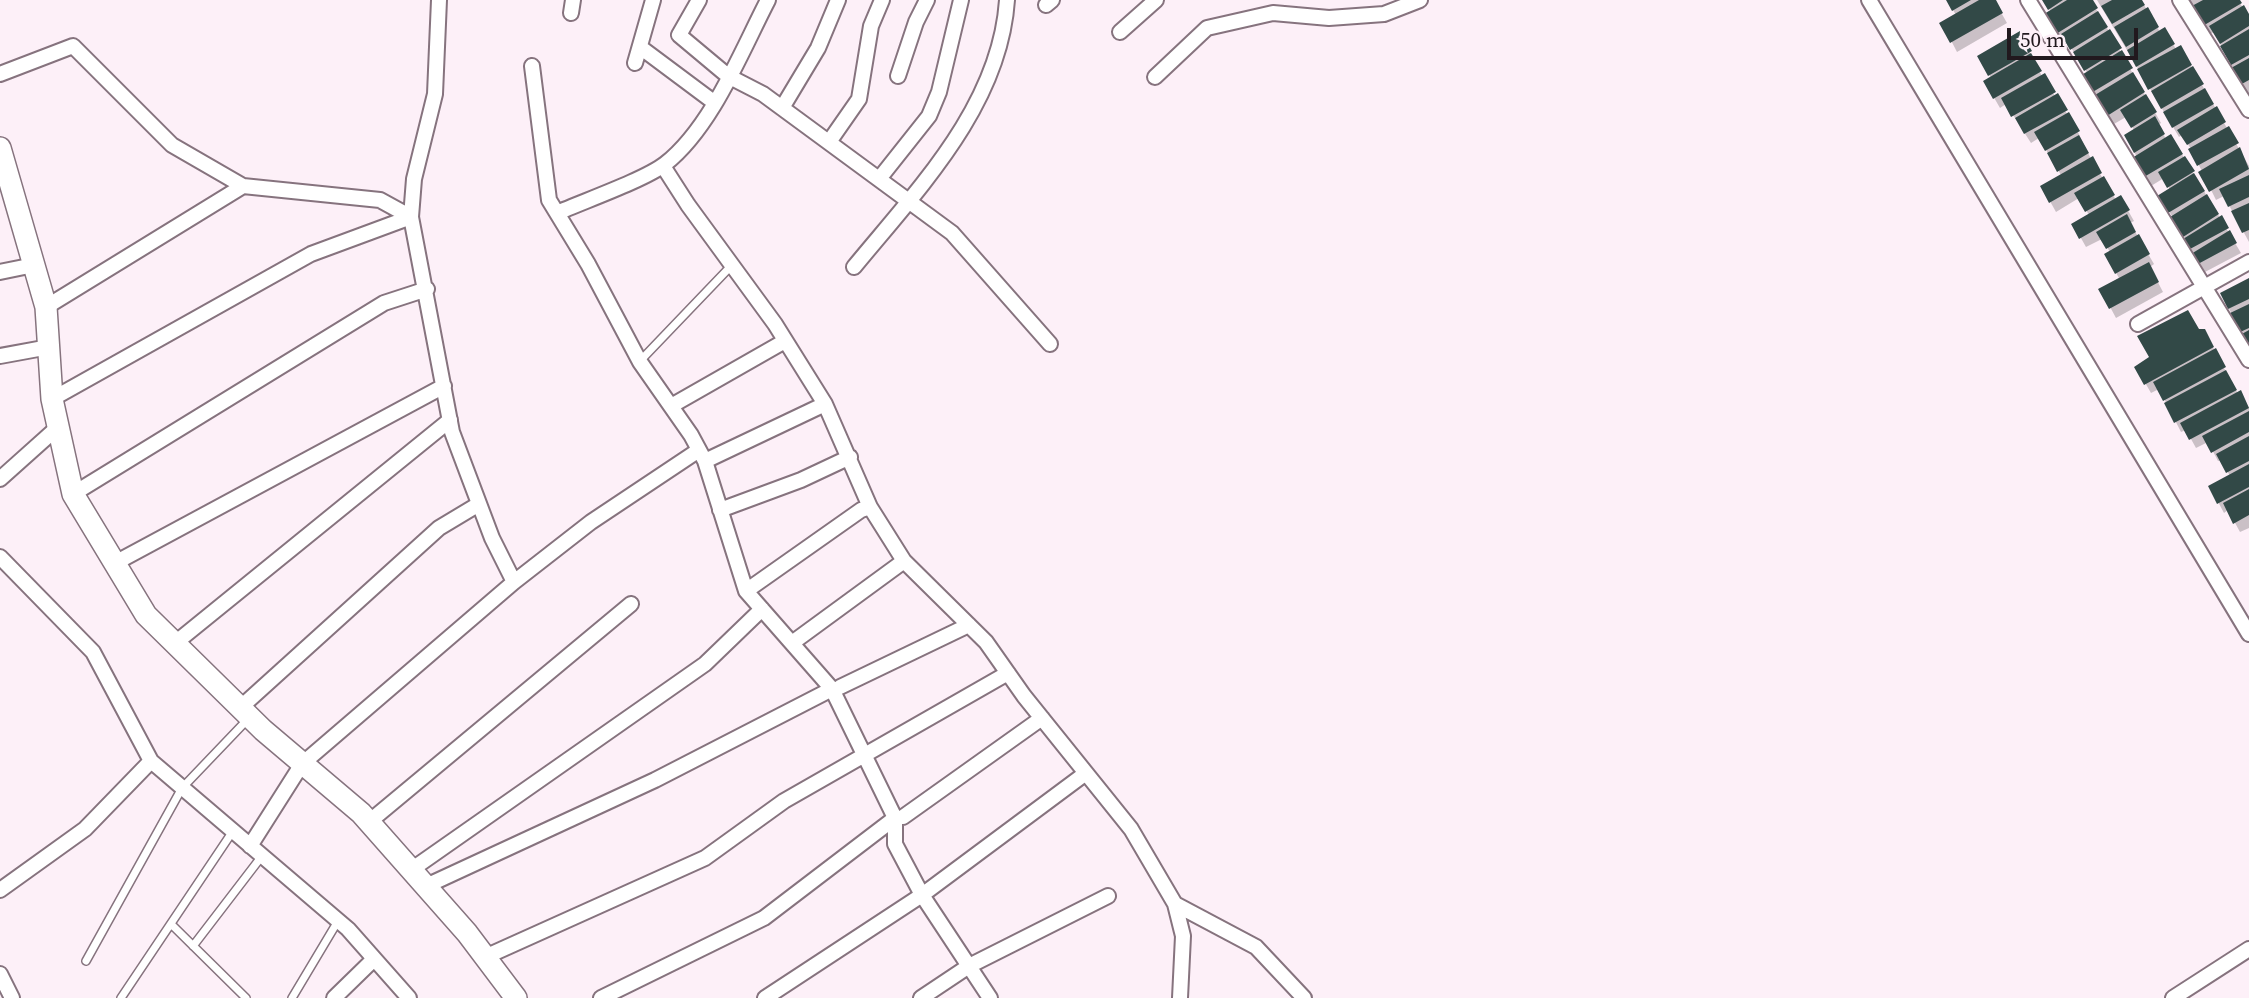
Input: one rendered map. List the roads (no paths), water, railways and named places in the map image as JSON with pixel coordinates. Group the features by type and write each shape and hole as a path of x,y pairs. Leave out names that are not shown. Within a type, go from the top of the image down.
{"street":[{"path":"439,0 435,94 414,179 411,217 450,420 479,504 514,582"},
{"path":"635,63 653,0"},
{"path":"699,0 679,35 728,76 782,108 952,233 1050,344"},
{"path":"557,213 663,166 680,150 715,103 768,0"},
{"path":"782,108 818,48 838,0"},
{"path":"829,142 859,99 870,26 882,0"},
{"path":"898,76 927,0"},
{"path":"879,179 929,116 939,92 961,0"},
{"path":"854,267 966,126 1005,34 1007,0"},
{"path":"1120,32 1156,0"},
{"path":"1155,77 1207,28 1273,13 1329,18 1384,14 1420,0"},
{"path":"1869,0 2249,634"},
{"path":"2028,0 2249,360"},
{"path":"2180,0 2249,110"},
{"path":"0,74 72,46 172,145 243,186 380,200 411,217"},
{"path":"640,47 715,103"},
{"path":"532,66 549,200 640,362 702,456 746,591 836,688 864,756 899,818 895,844 922,895 990,998"},
{"path":"0,148 6,186 46,307 52,400 74,494 114,563 146,615 245,712 369,822 426,886 516,998"},
{"path":"663,166 785,341 825,404 870,507 904,561 986,642 1007,673 1131,830 1175,904 1183,936 1180,998"},
{"path":"46,307 243,186"},
{"path":"52,400 312,254 411,217"},
{"path":"2138,324 2249,261"},
{"path":"0,272 34,265"},
{"path":"74,494 384,303 426,289"},
{"path":"671,406 785,341"},
{"path":"0,356 49,347"},
{"path":"114,563 444,386"},
{"path":"250,846 302,764 514,582 592,522 702,456 825,404"},
{"path":"174,644 450,420"},
{"path":"0,479 57,428"},
{"path":"720,510 801,480 850,457"},
{"path":"245,712 439,528 479,504"},
{"path":"746,591 861,510 870,507"},
{"path":"0,557 93,652 150,761 338,921 409,998"},
{"path":"792,643 904,561"},
{"path":"369,822 631,604"},
{"path":"411,870 705,664 762,609"},
{"path":"426,886 655,780 836,688 969,625"},
{"path":"485,957 705,858 784,801 1007,673"},
{"path":"601,998 764,918 899,818 1042,718"},
{"path":"0,890 85,829 150,761"},
{"path":"765,998 922,895 1086,773"},
{"path":"920,998 969,966 1108,896"},
{"path":"1175,904 1256,947 1304,998"},
{"path":"2173,998 2249,949"},
{"path":"334,998 374,959"},
{"path":"0,974 12,998"}],"lane":[{"path":"640,362 732,265"},
{"path":"86,961 183,788 245,712"},
{"path":"121,998 233,831"},
{"path":"193,946 262,856"},
{"path":"292,998 338,921"},
{"path":"171,924 246,998"}]}
